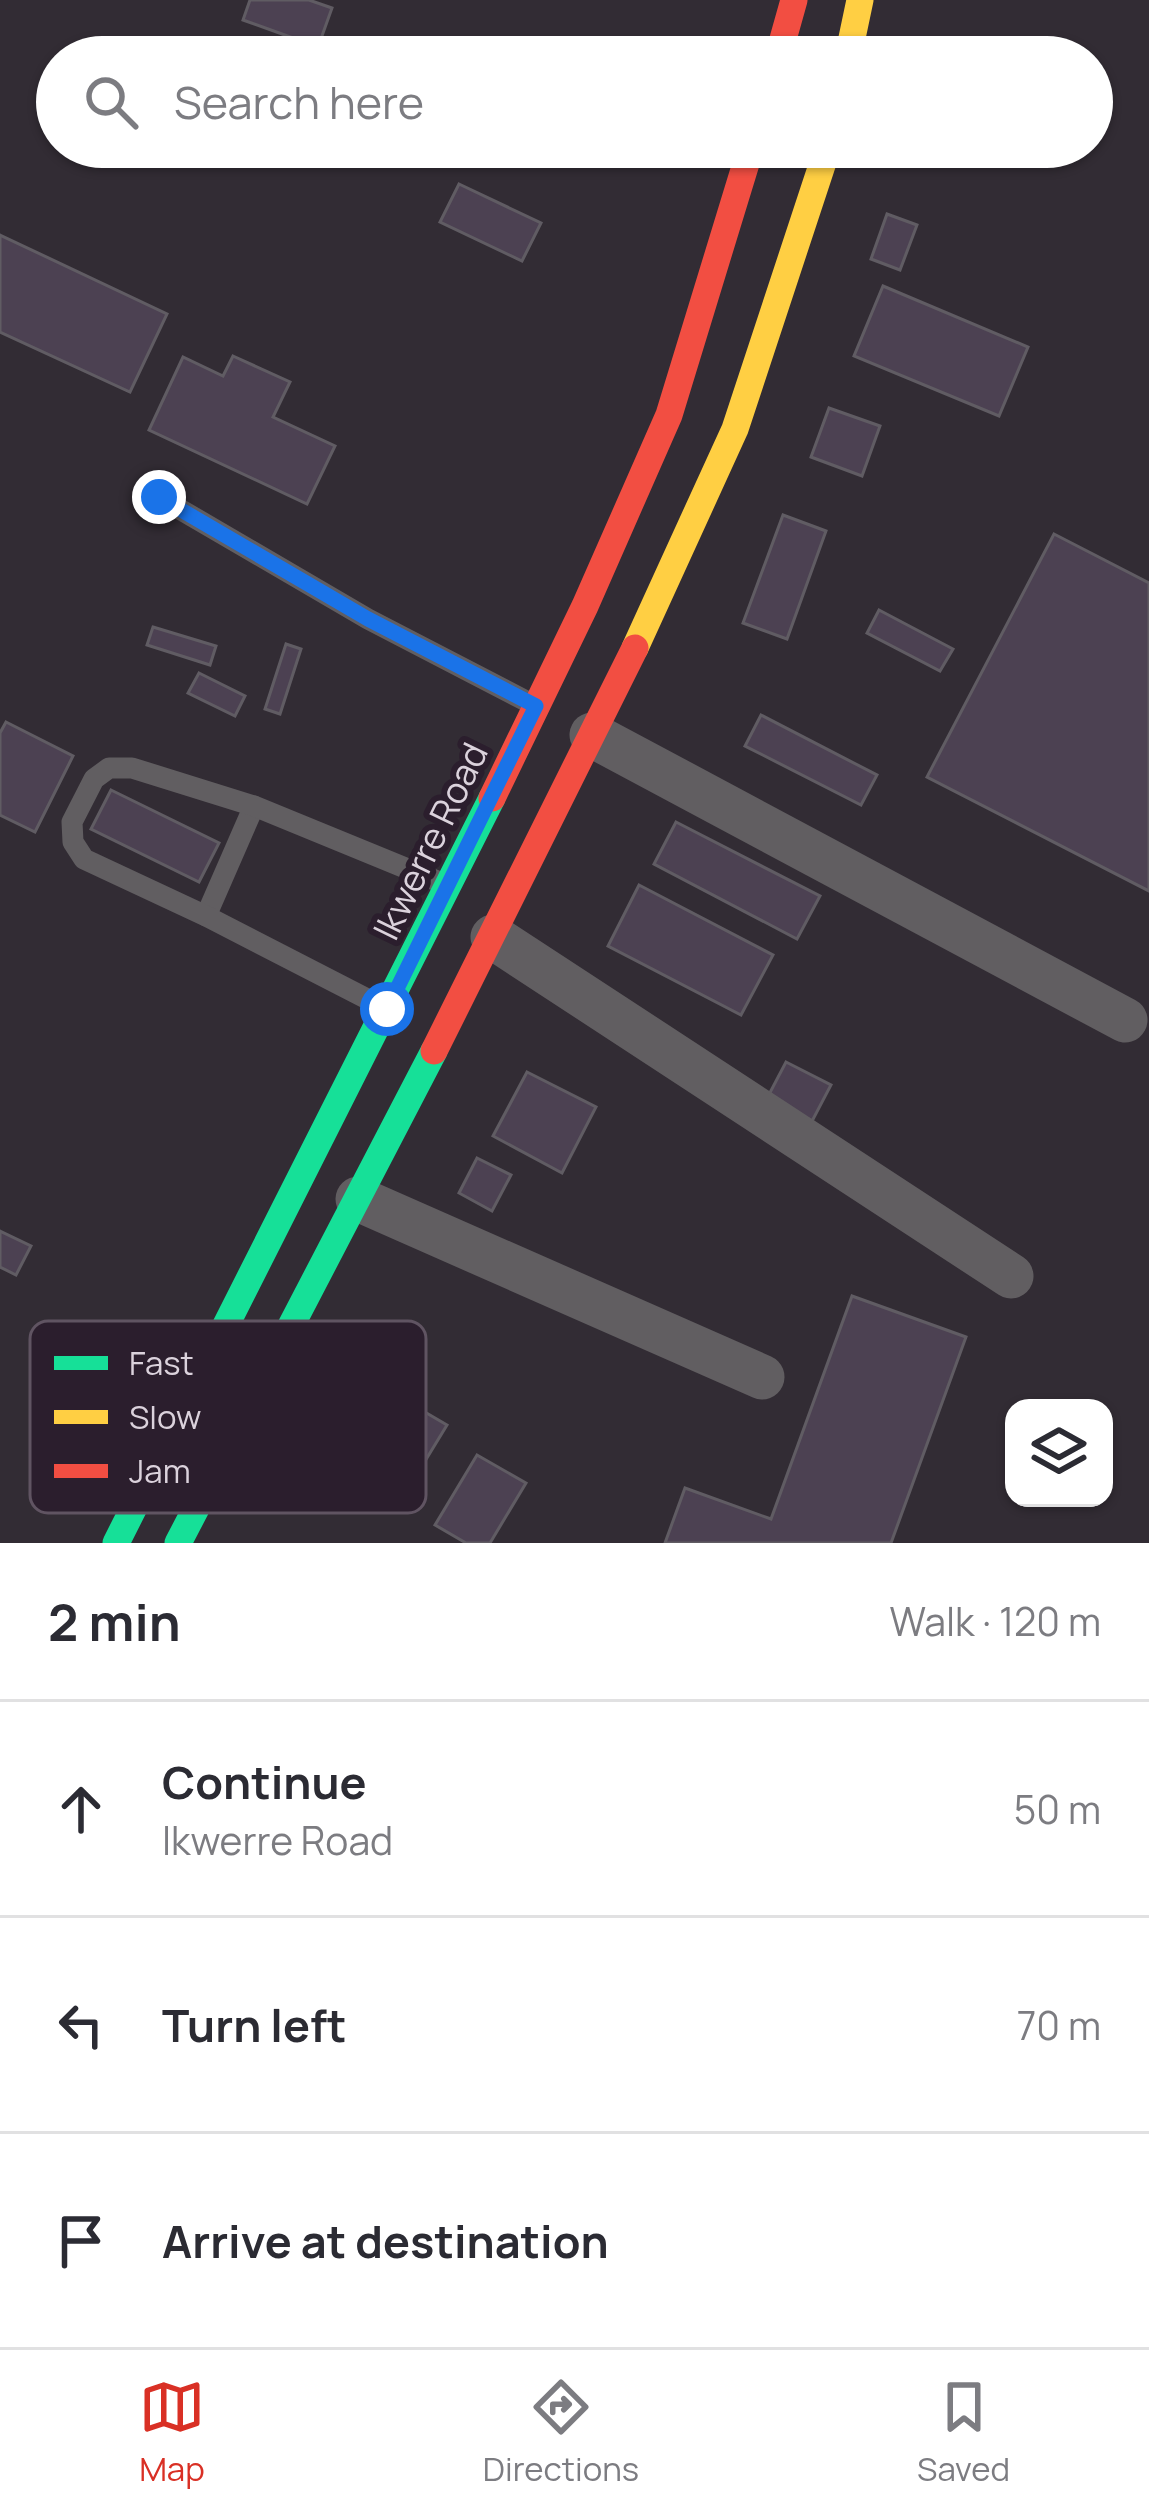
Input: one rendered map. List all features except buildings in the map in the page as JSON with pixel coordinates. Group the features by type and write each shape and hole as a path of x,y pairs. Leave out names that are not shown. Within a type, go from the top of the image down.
{"main road":[{"path":"784,36 794,0"},
{"path":"852,36 860,0"},
{"name":"Ikwerre Road","path":"229,1321 585,606 669,415 745,168"},
{"path":"294,1321 493,937 634,651 735,429 821,168"},
{"name":"Ikwerre Road","path":"116,1543 131,1513"},
{"path":"178,1543 194,1513"}],"street":[{"path":"592,735 1125,1020"},
{"path":"493,937 1011,1276"},
{"path":"358,1199 762,1377"}],"lane":[{"path":"159,497 368,619 536,706"},
{"path":"387,1009 84,859 73,842 72,822 94,779 109,768 132,768 254,806 448,886"},
{"path":"206,916 254,806"}],"traffic: fast":[{"path":"228,1321 492,798"},
{"path":"294,1321 434,1051"},
{"path":"116,1543 131,1513"},
{"path":"178,1543 194,1513"}],"traffic: slow":[{"path":"852,36 860,0"},
{"path":"635,648 735,429 821,168"}],"traffic: jam":[{"path":"784,36 794,0"},
{"path":"492,798 585,606 669,415 745,168"},
{"path":"434,1051 635,648"}],"route":[{"path":"159,497 368,619 536,706 387,1009"}]}
